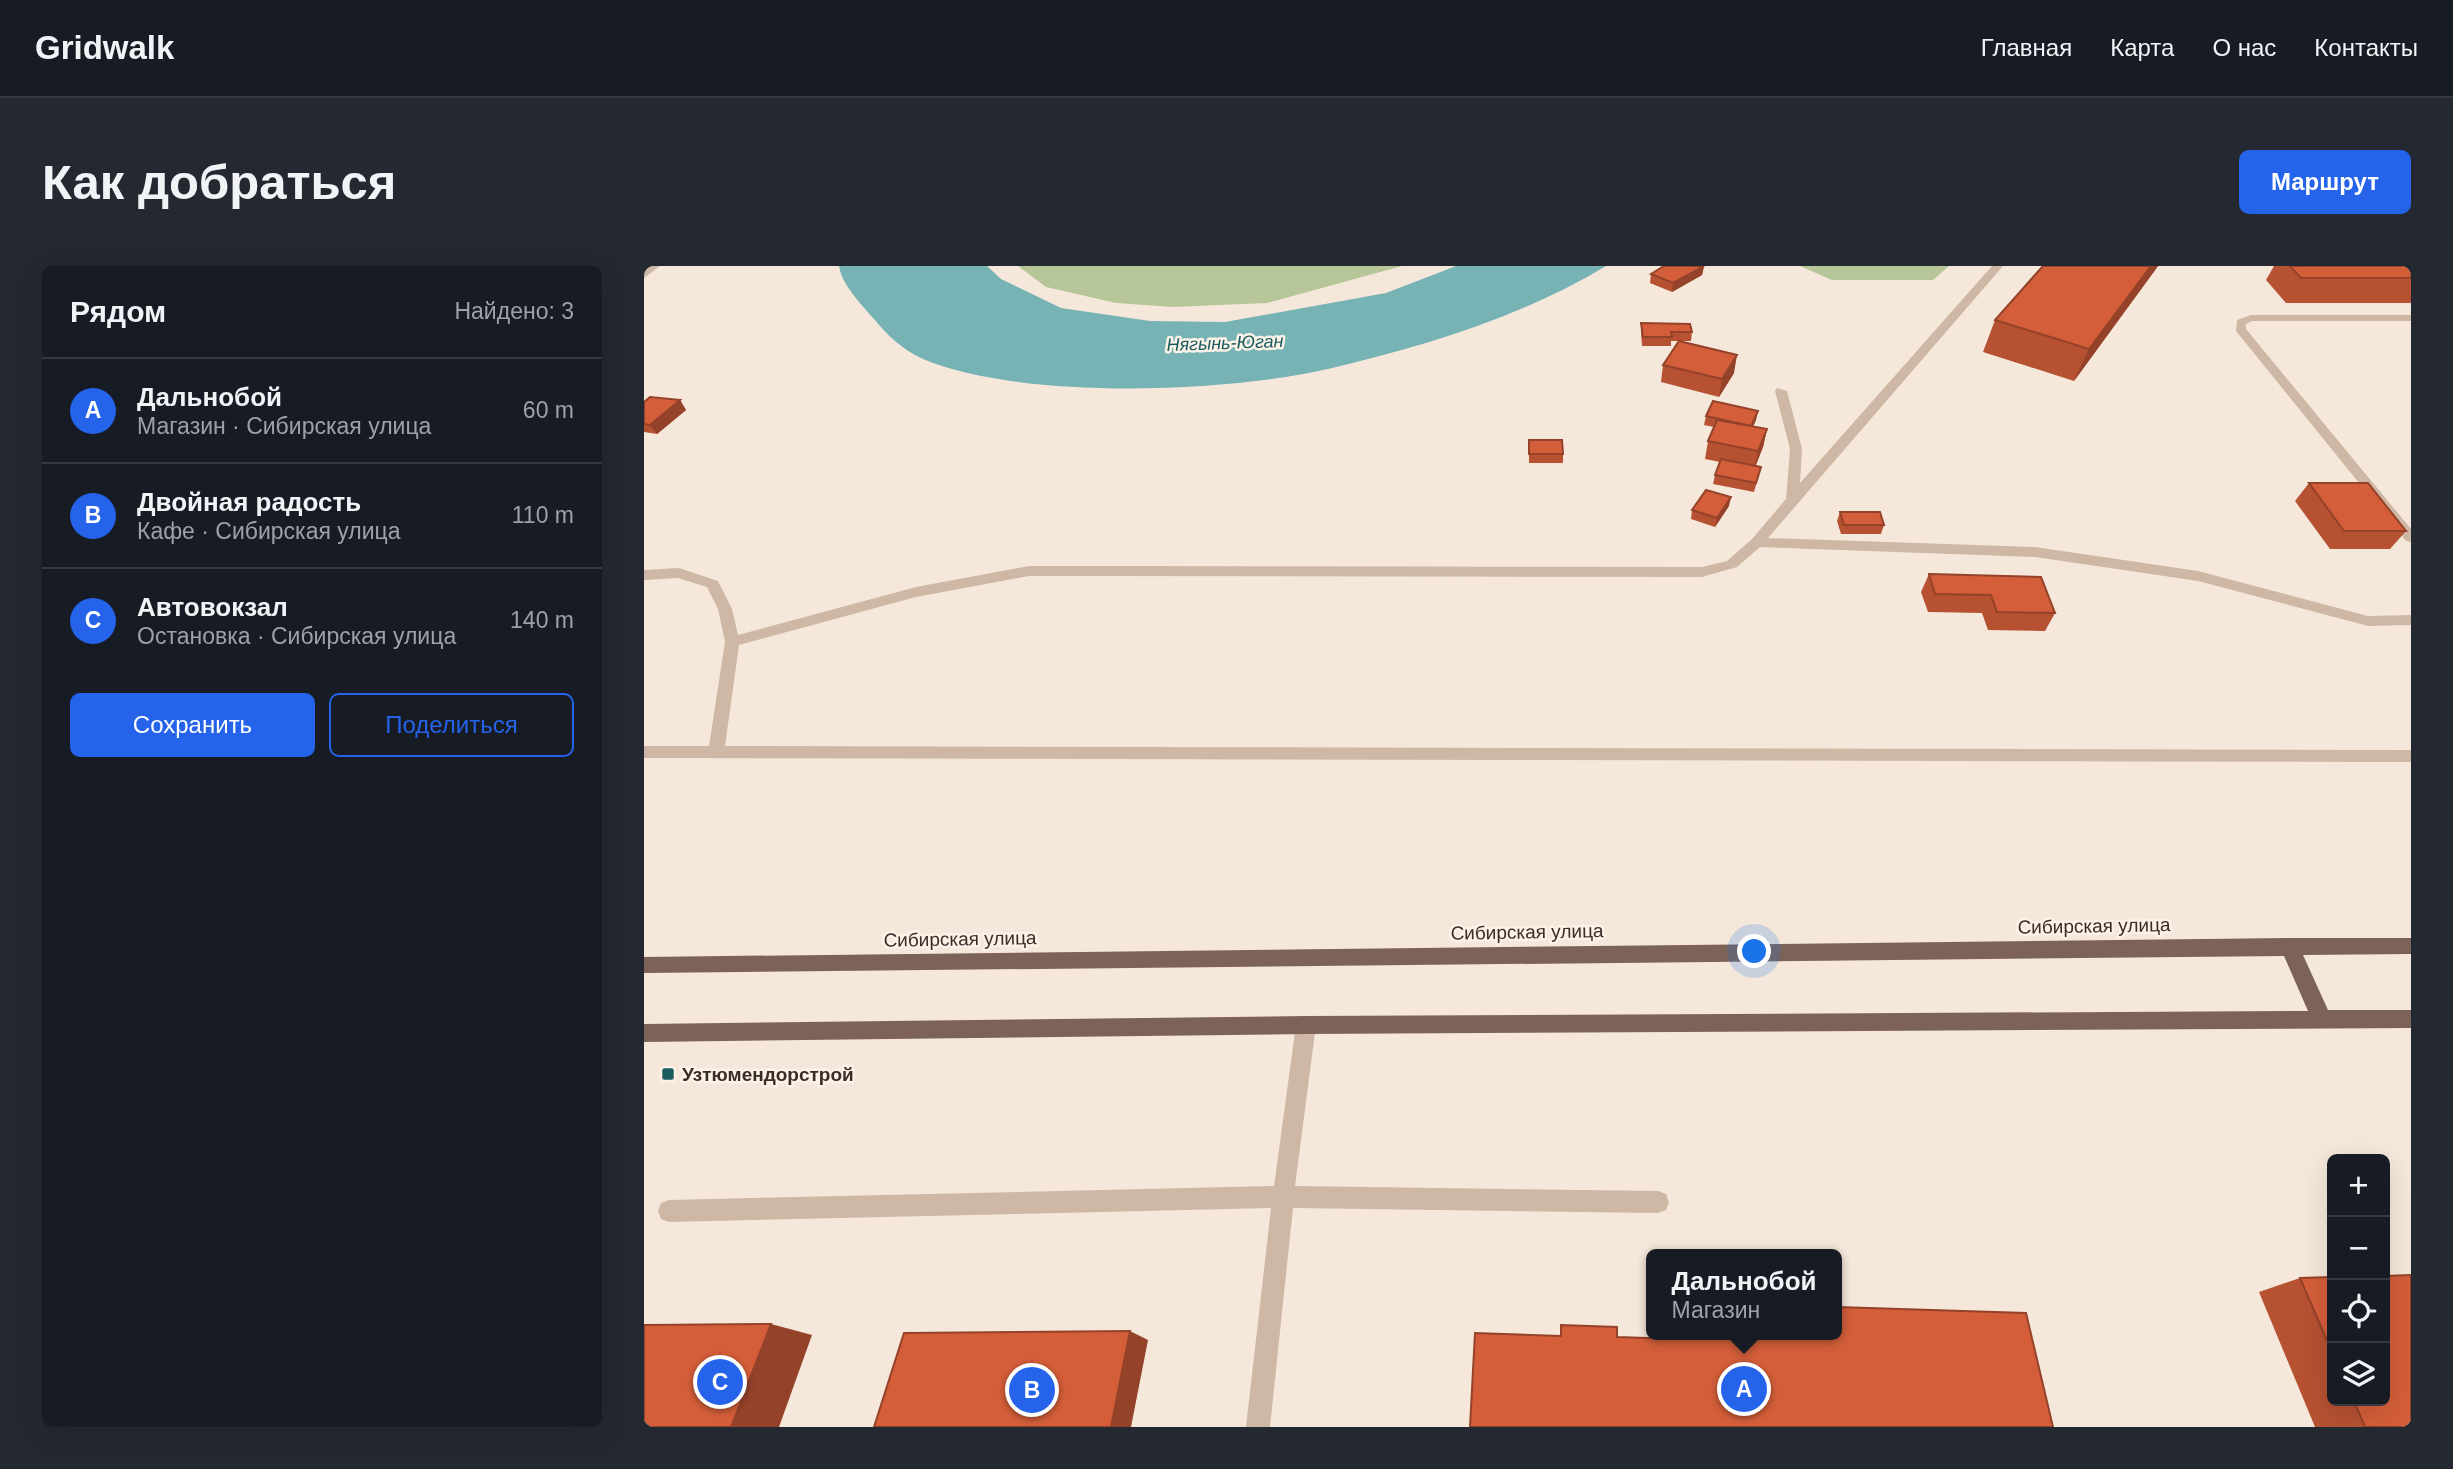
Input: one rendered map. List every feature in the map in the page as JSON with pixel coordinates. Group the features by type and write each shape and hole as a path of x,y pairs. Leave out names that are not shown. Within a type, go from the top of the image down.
{"main road":[{"path":"2289,946 2322,1020"},
{"name":"Сибирская улица","path":"644,965 2411,946"},
{"path":"644,1033 1306,1025 2411,1019"}],"lane":[{"path":"644,275 655,266"},
{"path":"732,642 893,595 967,579 1029,571 1702,572 1732,564 1757,542 1998,266"},
{"path":"2411,318 2251,318 2241,322 2240,328 2411,538"},
{"path":"1781,391 1796,449 1793,500"},
{"path":"1757,542 2035,552 2198,576 2368,621 2411,620"},
{"path":"644,575 679,573 713,584 725,609 732,642 716,754"},
{"path":"644,752 2411,756"},
{"path":"1258,1427 1283,1197 1306,1025"},
{"path":"669,1211 1283,1197 1658,1202"}],"green space":[{"path":"1018,266 1402,266 1267,303 1173,307 1116,303 1046,287"},
{"path":"1800,266 1949,266 1933,280 1832,280"}],"water":[{"name":"Нягынь-Юган","path":"839,266 987,266 1001,279 1061,308 1150,321 1225,322 1386,293 1456,266 1606,266 1540,301 1471,328 1328,369 1234,383 1123,388 1067,387 1013,381 964,372 916,356 890,336 858,301 848,287"}],"building":[{"path":"1664,266 1704,266 1673,283 1651,274"},
{"path":"2043,266 2151,266 2089,349 1995,320"},
{"path":"2290,266 2411,266 2411,278 2301,278"},
{"path":"1641,323 1690,324 1692,332 1671,332 1672,337 1643,337"},
{"path":"1679,341 1737,355 1722,379 1663,365"},
{"path":"650,397 680,400 650,425 644,424 644,402"},
{"path":"1713,401 1758,411 1751,426 1706,416"},
{"path":"1717,420 1767,429 1758,451 1708,441"},
{"path":"1529,440 1562,440 1563,454 1529,454"},
{"path":"1721,459 1761,467 1756,483 1715,475"},
{"path":"2309,483 2368,483 2406,531 2344,531"},
{"path":"1706,490 1731,497 1717,518 1692,510"},
{"path":"1840,512 1880,512 1884,525 1844,525"},
{"path":"1929,574 2041,577 2055,613 1997,612 1991,595 1935,594"},
{"path":"2411,1275 2411,1427 2365,1427 2356,1406 2390,1406 2390,1276"},
{"path":"2327,1277 2327,1340 2300,1278"},
{"path":"1842,1307 2026,1313 2053,1427 1470,1427 1475,1333 1561,1336 1561,1325 1617,1327 1617,1337 1646,1340 1842,1340"},
{"path":"771,1324 731,1427 644,1427 644,1325"},
{"path":"1130,1331 1111,1427 874,1427 904,1333"}],"place":[{"name":"Узтюмендорстрой","path":"668,1074"},
{"name":"Автовокзал","path":"720,1382"},
{"name":"Дальнобой","path":"1744,1389"},
{"name":"Двойная радость","path":"1032,1390"}]}
